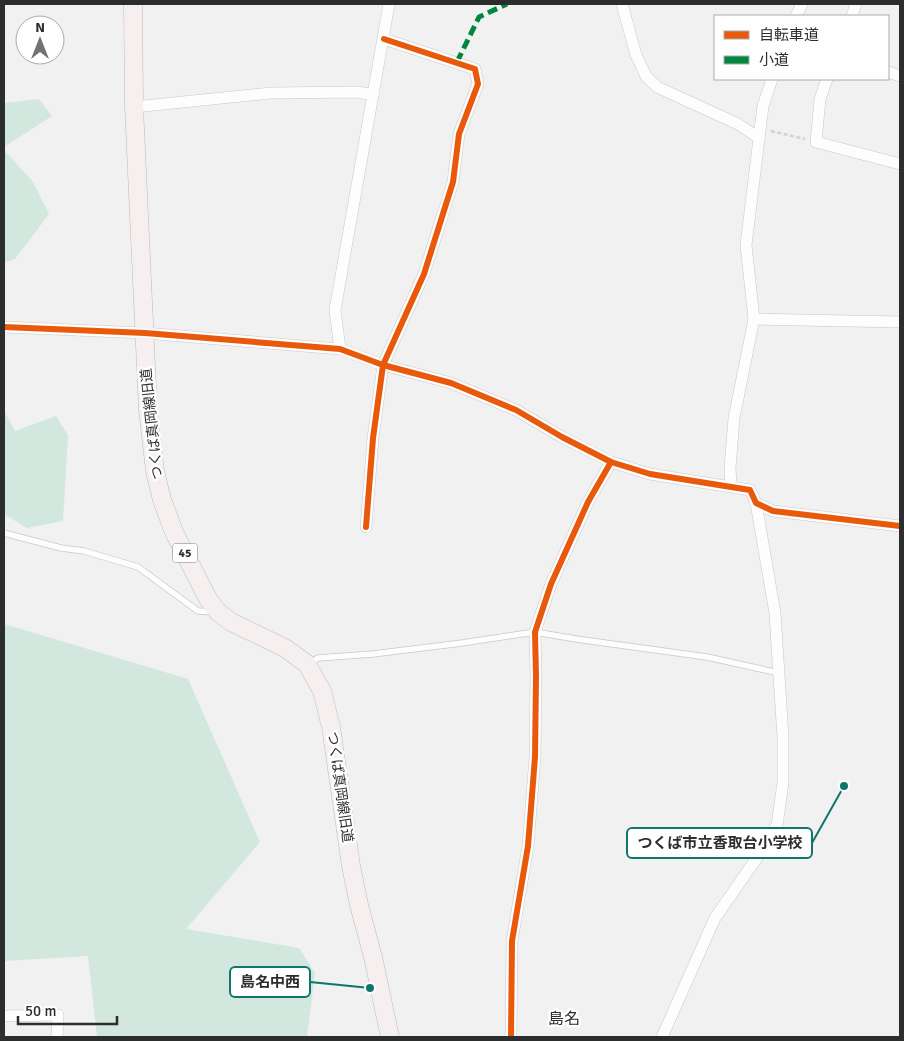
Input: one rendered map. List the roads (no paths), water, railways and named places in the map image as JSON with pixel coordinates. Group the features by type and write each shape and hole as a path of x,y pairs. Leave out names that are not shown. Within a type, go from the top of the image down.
{"main road":[{"name":"つくば真岡線旧道","path":"132,4 134,106 148,410 155,471 162,500 174,532 208,599 218,612 231,622 285,648 307,664 322,691 331,727 353,876 390,1037"}],"street":[{"path":"340,349 335,310 389,4"},
{"path":"622,4 636,55 646,76 657,87 760,134"},
{"path":"366,527 373,438 383,365 424,274 453,182 459,134 478,84 475,69 384,39"},
{"path":"731,486 730,468 734,418 754,319 746,245 763,106 772,80"},
{"path":"828,80 820,99 816,142 900,164"},
{"path":"134,106 271,93 358,92 373,95"},
{"path":"754,319 900,322"},
{"path":"4,327 145,333 340,349 383,365 451,382 516,410 562,437 611,462 650,474 750,490 756,503 775,614 783,738 783,783 778,825 715,918 662,1037"},
{"path":"511,1037 512,941 528,846 535,757 535,632 551,584 588,502 611,462"},
{"path":"756,503 786,513 900,526"},
{"path":"4,1016 58,1015 57,1037"}],"lane":[{"path":"4,533 61,548 84,551 138,567 198,612 218,612"},
{"path":"307,664 318,658 373,654 535,632 707,657 778,673"}],"place":[{"name":"つくば市立香取台小学校","path":"844,786"},
{"name":"島名中西","path":"370,988"}],"district":[{"name":"島名","path":"564,1019"}]}
